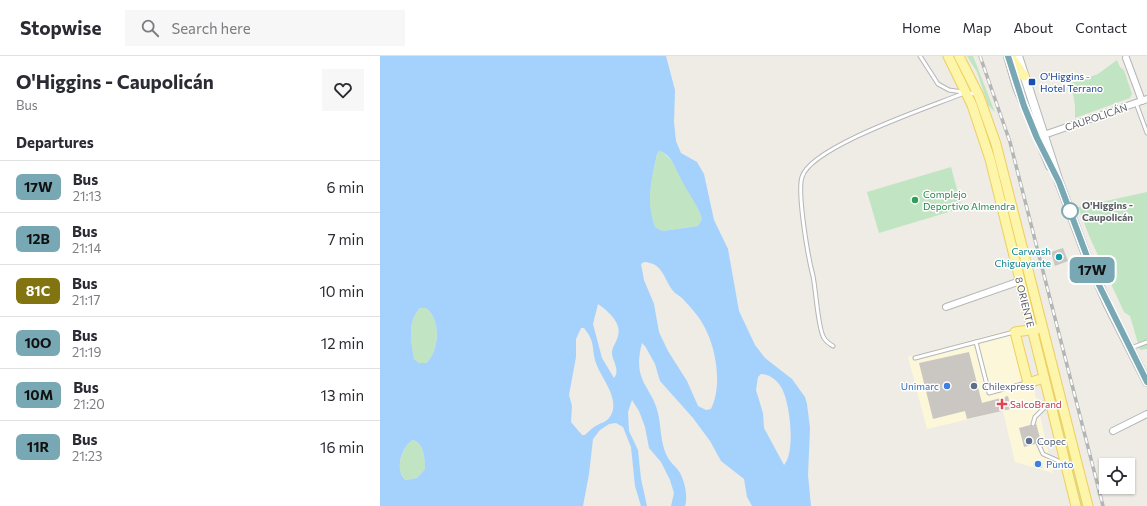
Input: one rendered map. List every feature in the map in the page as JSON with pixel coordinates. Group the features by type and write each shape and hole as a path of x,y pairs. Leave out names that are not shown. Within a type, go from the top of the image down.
{"main road":[{"name":"8 ORIENTE","path":"948,56 960,78 976,114 990,159 1076,506"},
{"path":"1009,56 1024,76"},
{"path":"1009,56 1014,79 1041,136 1091,268 1147,382"},
{"path":"1018,56 1041,136"},
{"name":"8 ORIENTE","path":"960,57 979,96 996,144 1088,506"},
{"path":"1044,378 1028,383 1015,332 1036,328 1045,334"}],"street":[{"path":"1126,58 1142,101"},
{"name":"CAUPOLICÁN","path":"1041,136 1142,101"},
{"path":"946,307 1020,281"},
{"path":"1114,431 1147,414"}],"lane":[{"path":"920,56 938,84 955,91 973,92 979,96"},
{"path":"955,91 960,78"},
{"path":"834,346 823,338 820,328 817,292 810,266 802,208 801,184 805,171 816,160 845,142 966,92"},
{"path":"1142,101 1147,133"},
{"path":"915,358 1015,332"},
{"path":"976,342 989,393 1028,383"},
{"path":"1130,348 1147,342"},
{"path":"1033,424 1033,419 1050,402"},
{"path":"1038,443 1043,454 1066,465"}],"shaded area":[{"path":"1020,327 1053,473 1015,462 1003,411 927,429 908,357"}],"green space":[{"path":"967,56 973,56 995,112 988,105 977,72"},
{"path":"1117,60 1120,67 1124,70 1132,94 1130,98 1075,118 1075,105 1071,83 1098,74"},
{"path":"977,96 994,151 1038,323 1035,324 990,150 973,97"},
{"path":"659,151 665,154 672,161 685,180 702,219 698,226 662,231 655,227 649,199 651,182"},
{"name":"Complejo Deportivo Almendra","path":"951,167 962,208 879,233 867,192"},
{"path":"1147,192 1147,349 1140,350 1130,316 1124,312 1090,238 1078,207"},
{"path":"420,308 426,308 431,313 437,335 434,351 431,358 426,363 419,363 414,359 412,346 411,332 413,319"},
{"path":"1037,338 1055,397 1083,506 1080,506"},
{"path":"413,440 420,444 422,448 425,469 417,478 406,480 400,471 400,459 405,448"}],"water":[{"path":"380,56 666,56 675,90 674,122 676,141 681,153 697,162 704,174 714,220 728,249 739,311 755,345 765,358 792,379 805,397 810,428 808,475 811,506 752,506 747,497 744,479 721,461 710,441 693,418 660,381 655,364 642,343 639,357 641,376 656,407 664,450 669,459 677,468 683,481 686,490 685,506 671,506 674,493 670,480 661,462 649,448 645,427 639,411 632,400 628,412 629,431 638,450 641,479 647,506 641,506 635,486 631,447 623,427 616,423 609,424 600,430 593,439 589,474 583,506 380,506","holes":["659,151 667,155 674,165 700,213 702,219 698,226 662,231 655,227 650,208 650,190 657,154","644,262 655,265 664,275 672,289 688,304 703,324 713,347 716,360 717,386 711,409 706,410 698,406 687,381 668,351 659,332 654,304 644,280 641,264","598,304 610,314 618,326 618,336 612,351 616,368 616,375 614,378 602,358 593,324","420,308 426,308 431,313 434,320 437,335 436,343 431,358 426,363 419,363 414,359 411,332 413,319","581,328 584,328 593,345 598,369 609,388 613,402 613,408 609,418 597,425 585,435 582,435 571,422 572,406 569,395 576,357 576,339","761,374 764,374 770,376 777,382 784,394 789,414 791,438 788,458 784,465 764,428 763,413 756,390 758,377","413,440 420,444 422,448 425,469 417,478 406,480 402,476 400,471 400,459 405,448"]}],"building":[{"name":"Carwash Chiguayante","path":"1063,248 1068,261 1055,266 1051,252"},
{"path":"969,352 982,403 1008,396 1011,409 967,419 965,411 933,419 919,363"},
{"path":"1036,423 1041,442 1037,440 1035,444 1024,447 1019,428 1030,425 1034,427"},
{"name":"Punto","path":"1034,461 1043,463 1042,468 1033,466"}],"railway":[{"path":"980,56 1010,142 1103,506"}],"bus line":[{"name":"17W","path":"1008,56 1014,79 1024,106 1037,138 1059,182 1094,275 1147,382"}],"place":[{"name":"O'Higgins - Hotel Terrano","path":"1032,82"},
{"name":"Complejo Deportivo Almendra","path":"915,200"},
{"name":"O'Higgins - Caupolicán","path":"1070,211"},
{"name":"Carwash Chiguayante","path":"1059,257"},
{"name":"Unimarc","path":"947,386"},
{"name":"Chilexpress","path":"974,386"},
{"name":"SalcoBrand","path":"1002,404"},
{"name":"Copec","path":"1029,441"},
{"name":"Punto","path":"1038,464"}]}
